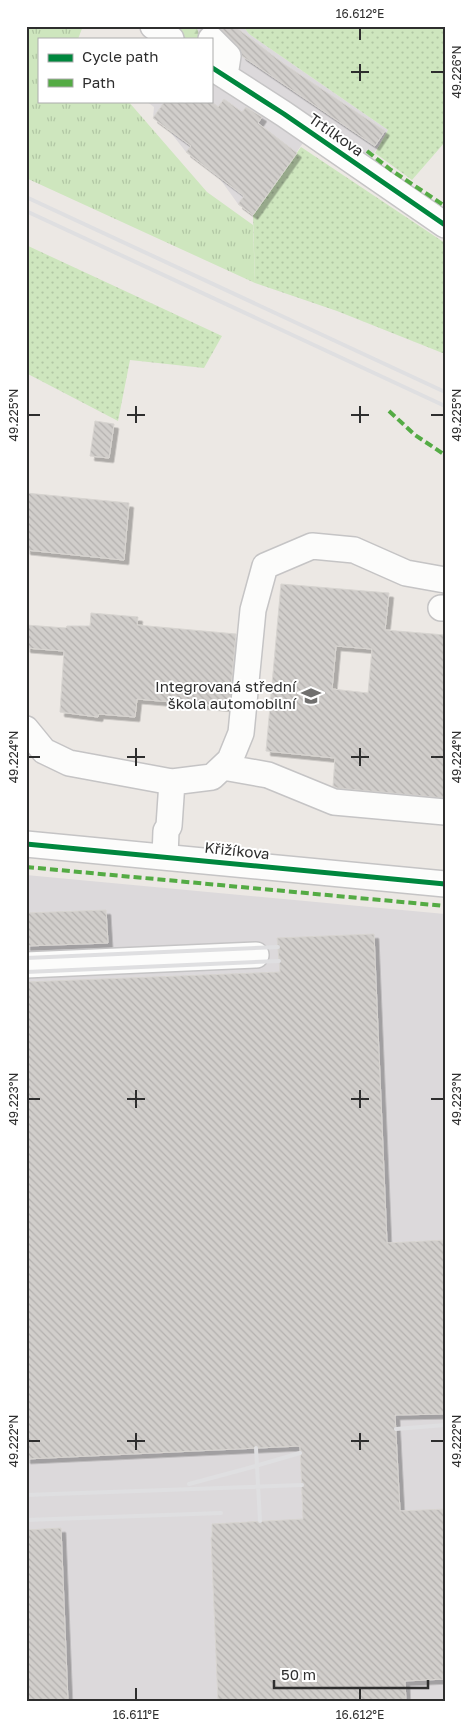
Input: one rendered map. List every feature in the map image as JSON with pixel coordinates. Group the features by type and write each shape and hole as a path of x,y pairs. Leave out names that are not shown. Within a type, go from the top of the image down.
{"street":[{"path":"153,26 170,38"},
{"path":"202,26 210,38"},
{"path":"212,40 228,56 218,71"},
{"name":"Trtílkova","path":"218,71 445,225"},
{"path":"26,729 44,751 69,763 172,782 212,777 230,760 241,733 253,610 265,566 312,546 354,550 406,573 445,580"},
{"path":"223,767 268,775 334,802 445,812"},
{"path":"165,857 172,782"},
{"name":"Křižíkova","path":"26,844 445,884"},
{"path":"26,965 256,955"}],"shaded area":[{"path":"196,26 243,26 249,34 388,130 368,163 314,127 253,215 238,204 220,179 186,152 168,129 153,118 154,107 147,102 212,102 212,38 201,38"},
{"path":"26,875 445,914 445,1702 26,1702"}],"green space":[{"path":"26,26 83,26 78,38 38,38 38,102 129,102 207,192 253,225 255,283 26,178"},
{"path":"168,26 196,26 201,38 183,38"},
{"path":"243,26 445,26 445,142 412,180 375,153 388,130 249,34"},
{"path":"301,147 445,243 445,354 337,311 255,283 253,215"},
{"path":"26,245 222,336 204,368 130,360 118,421 26,373"}],"building":[{"path":"217,26 234,26 284,64 385,131 375,146 242,56 238,46"},
{"path":"224,99 242,112 246,107 262,117 258,123 297,153 253,215 238,204 244,196 186,152 191,146 153,118 164,102 212,102 218,107"},
{"path":"95,421 114,424 109,458 90,456"},
{"path":"26,493 129,503 124,560 26,550"},
{"name":"Integrovaná střední škola automobilní","path":"281,584 389,593 385,630 445,635 445,798 337,788 333,786 335,758 266,751","holes":["336,646 372,649 368,693 332,689"]},
{"path":"91,613 138,617 137,625 236,634 229,707 137,699 135,717 99,714 98,717 60,712 64,651 26,648 26,625 66,628 67,626 90,626"},
{"path":"106,910 108,943 26,946 26,913"},
{"path":"374,934 387,1243 445,1240 445,1414 395,1415 400,1511 445,1509 445,1679 405,1681 406,1702 218,1702 212,1524 303,1519 300,1446 26,1459 26,982 280,972 277,938"},
{"path":"61,1528 68,1702 26,1702 26,1530"}],"railway":[{"path":"26,197 445,392"},
{"path":"26,211 445,406"},
{"path":"26,958 278,947"},
{"path":"26,972 279,961"},
{"path":"396,1429 445,1425"},
{"path":"256,1448 260,1521"},
{"path":"189,1484 300,1453"},
{"path":"26,1495 302,1485"},
{"path":"26,1520 221,1513"}],"marked path":[{"path":"367,151 391,170 445,206"},
{"path":"389,411 415,435 445,455"},
{"path":"26,867 445,906"}],"cycle path":[{"path":"212,68 284,114 445,225"},
{"path":"26,844 445,884"}],"place":[{"name":"Integrovaná střední škola automobilní","path":"311,696"}]}
